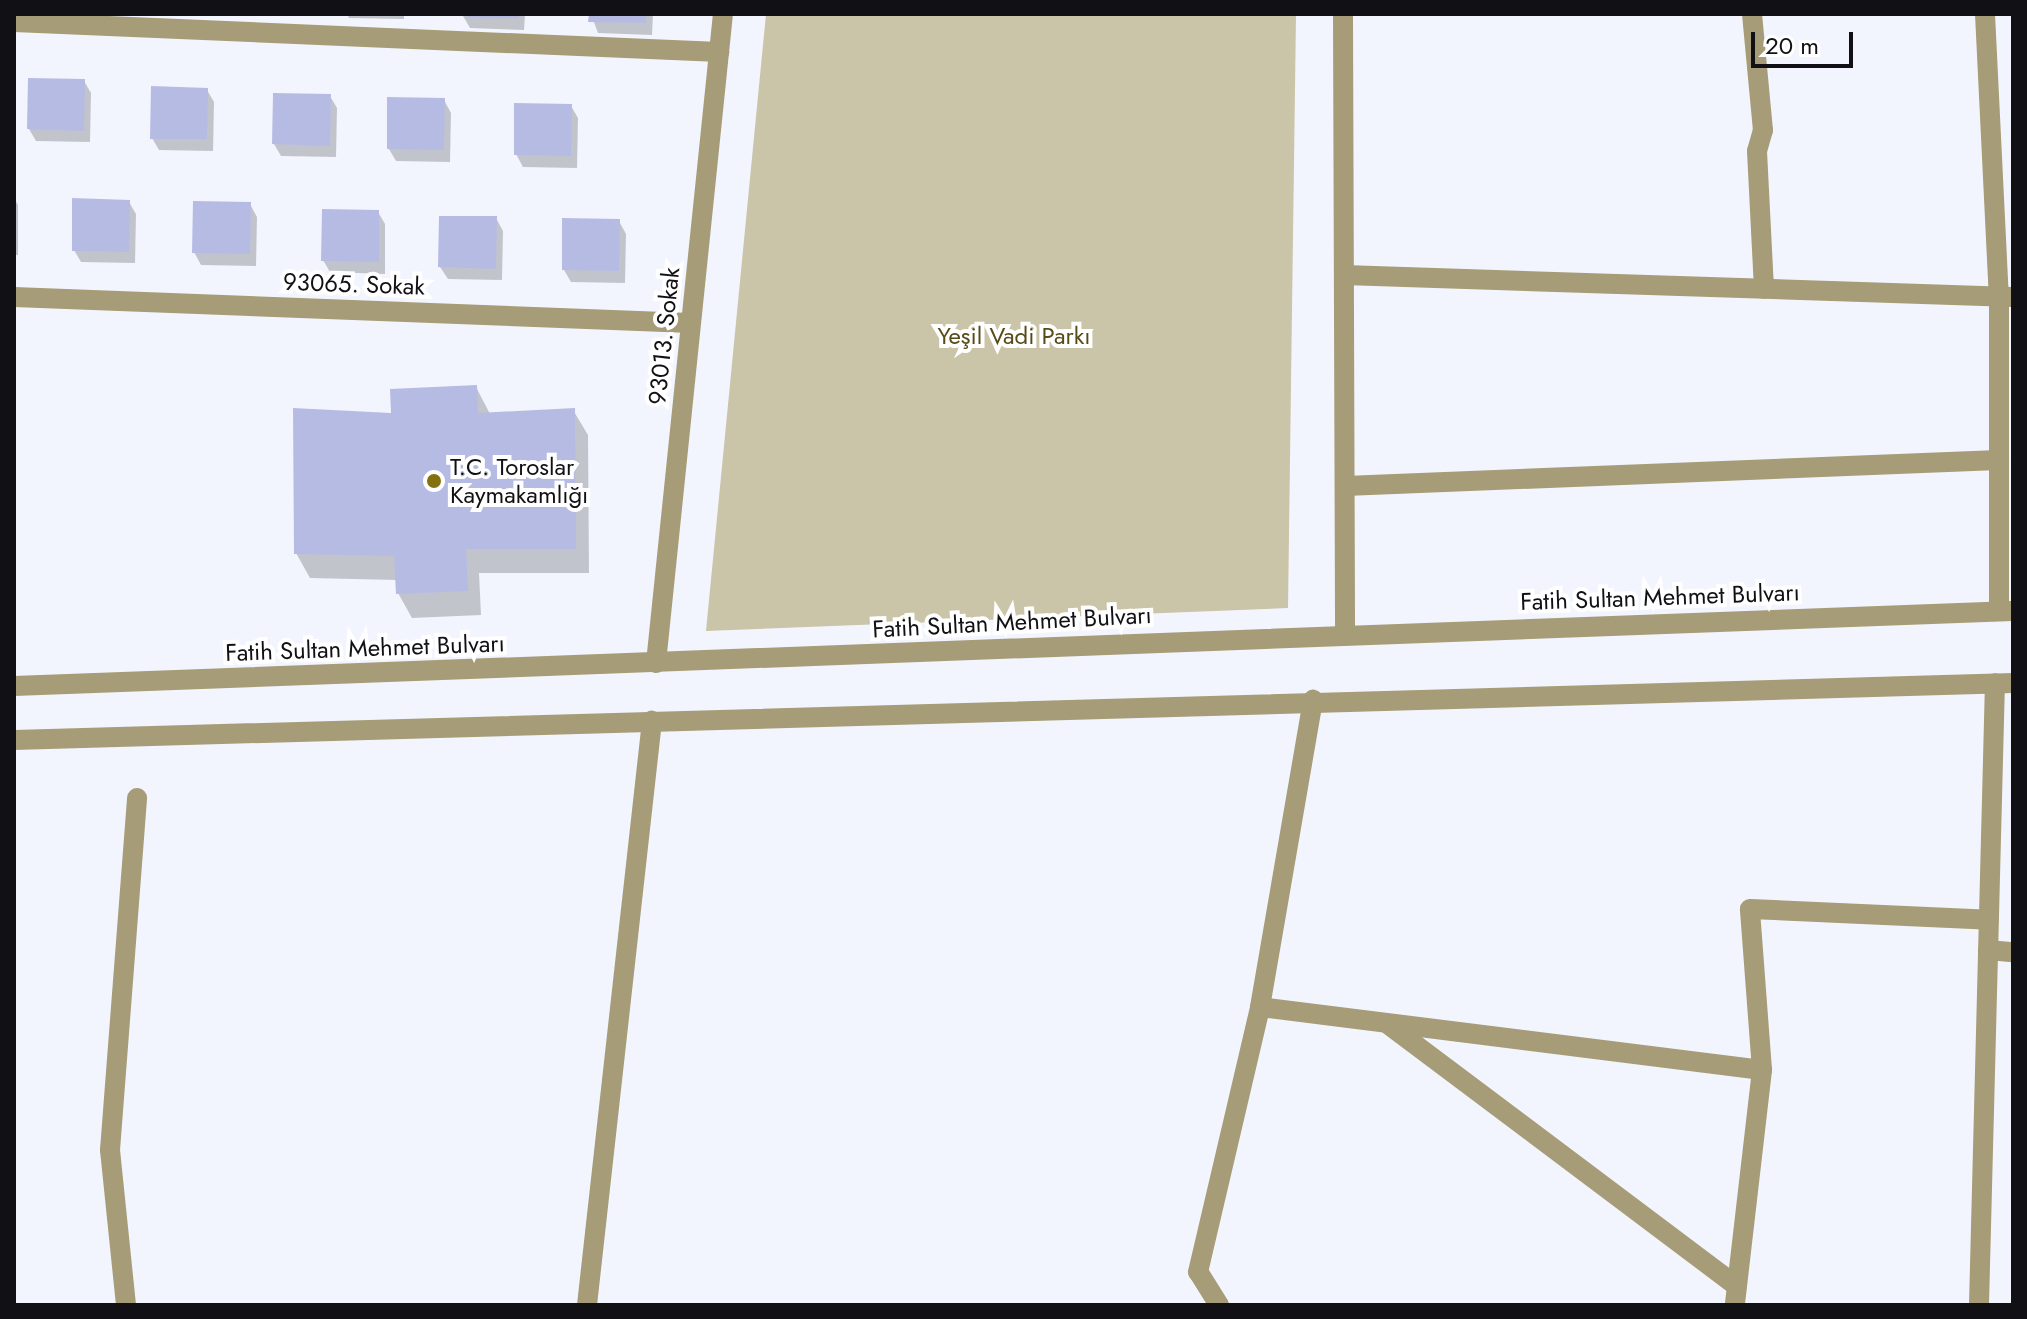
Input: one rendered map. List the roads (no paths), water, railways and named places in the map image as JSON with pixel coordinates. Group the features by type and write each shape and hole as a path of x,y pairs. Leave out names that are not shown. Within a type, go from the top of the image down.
{"street":[{"name":"93013. Sokak","path":"656,663 723,14"},
{"path":"1343,14 1345,633"},
{"path":"1752,14 1763,130 1757,151 1764,289"},
{"path":"1985,14 2006,298 1998,460 2006,611"},
{"path":"14,22 719,52"},
{"path":"1344,275 2006,298"},
{"name":"93065. Sokak","path":"14,297 691,323"},
{"path":"1345,486 1998,460"},
{"name":"Fatih Sultan Mehmet Bulvarı","path":"14,686 656,663 1345,633 2006,611"},
{"path":"14,740 1313,700 2004,683 1989,920 1979,1305"},
{"path":"1219,1305 1198,1272 1260,1007 1313,700"},
{"path":"587,1305 652,721"},
{"path":"126,1305 110,1150 137,798"},
{"path":"1736,1295 1762,1070 1750,909 1989,920"},
{"path":"1988,950 2013,952"},
{"path":"1260,1007 1762,1070"},
{"path":"1386,1023 1736,1295"}],"place":[{"name":"T.C. Toroslar Kaymakamlığı","path":"434,481"}],"park label":[{"name":"Yeşil Vadi Parkı","path":"1014,336"}]}
